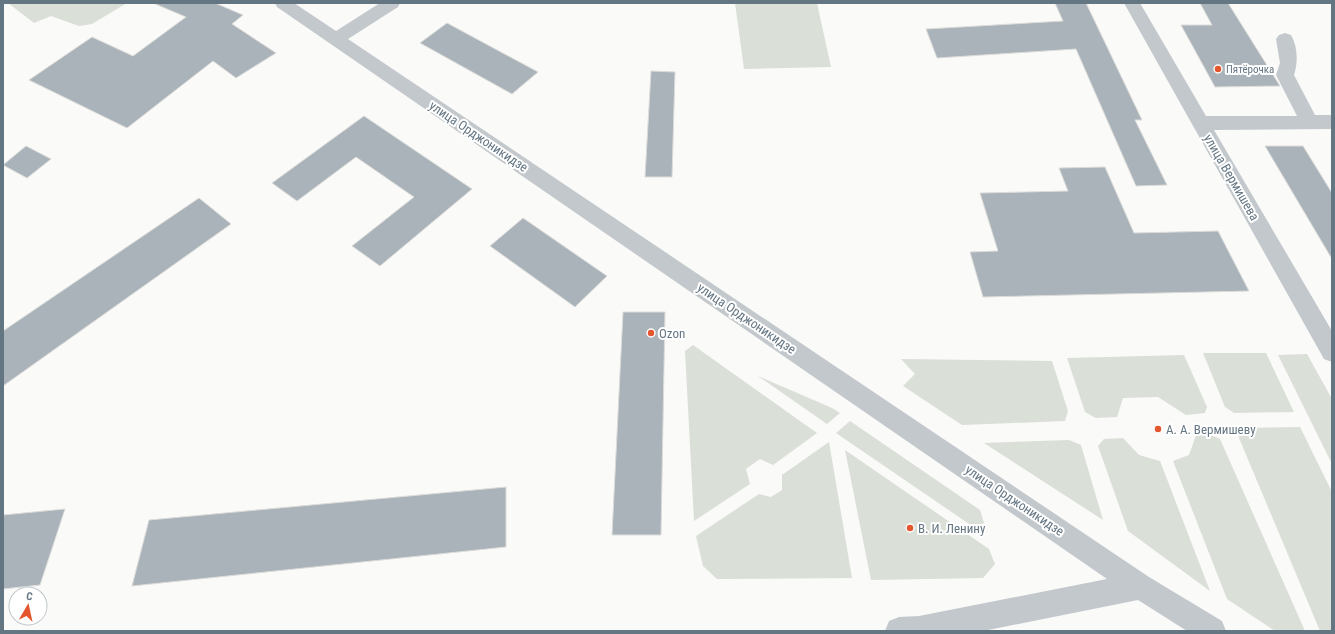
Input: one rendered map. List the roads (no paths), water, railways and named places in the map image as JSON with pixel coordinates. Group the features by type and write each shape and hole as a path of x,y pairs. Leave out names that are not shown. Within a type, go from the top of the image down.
{"street":[{"name":"улица Орджоникидзе","path":"283,3 1140,586 1212,631"},
{"path":"336,39 392,3"},
{"name":"улица Вермишева","path":"1132,3 1332,352"},
{"path":"1285,39 1288,63 1285,75 1308,122"},
{"path":"1201,124 1332,122"},
{"path":"899,631 919,630 1140,586"}],"place":[{"name":"Пятёрочка","path":"1218,69"},
{"name":"Ozon","path":"651,333"},
{"name":"А. А. Вермишеву","path":"1158,429"},
{"name":"В. И. Ленину","path":"910,528"}]}
